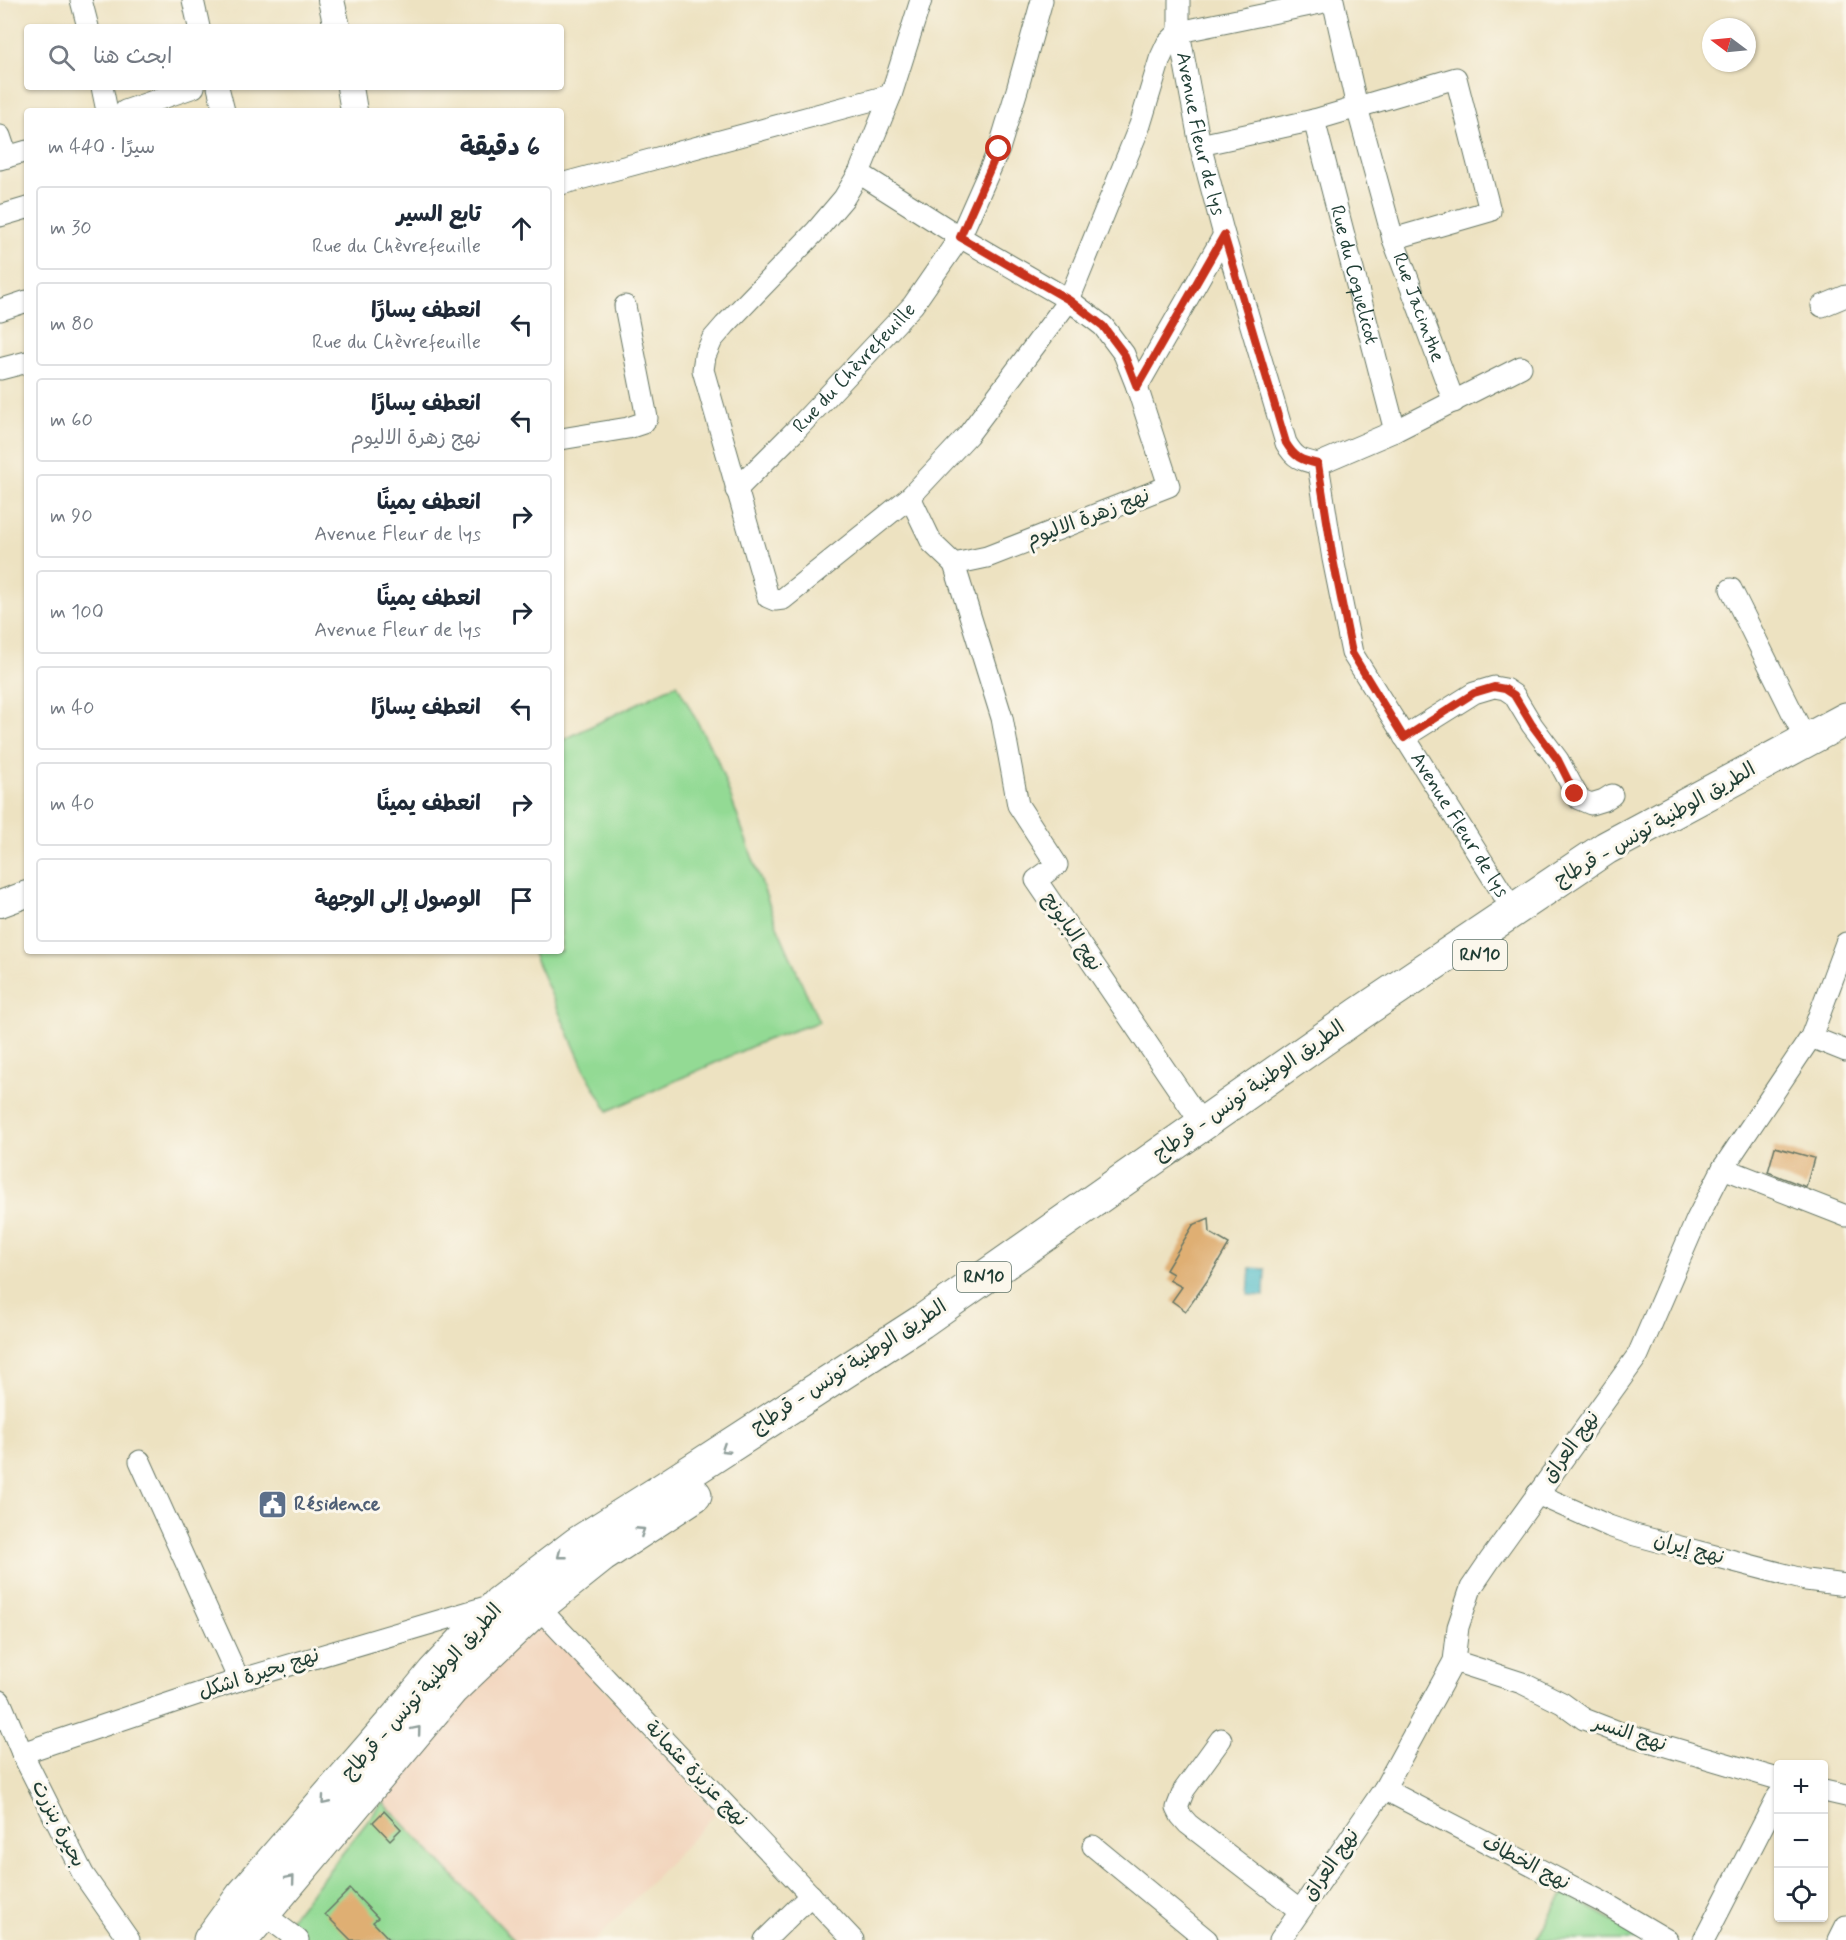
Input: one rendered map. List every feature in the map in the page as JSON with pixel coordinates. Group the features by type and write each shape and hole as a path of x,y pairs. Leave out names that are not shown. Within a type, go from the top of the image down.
{"main road":[{"name":"الطريق الوطنية تونس - قرطاج","path":"210,1940 242,1896 434,1672 499,1603 578,1543 921,1322 1202,1124 1513,910 1606,849 1846,719"},
{"name":"الطريق الوطنية تونس - قرطاج","path":"241,1940 452,1689 538,1607 602,1556 931,1338 1211,1140 1521,927 1616,866 1846,742"}],"street":[{"path":"81,0 87,24"},
{"path":"193,0 198,24"},
{"path":"331,0 336,24"},
{"path":"921,0 891,95 859,173 844,198 816,231 725,325 712,340 705,356 703,370 768,597 775,600 783,599 910,497 968,435 1069,300 1140,125 1160,58 1167,44 1179,32 1326,1 1393,239"},
{"name":"Rue du Chèvrefeuille","path":"736,490 795,431 913,305 960,237 999,149 1042,0"},
{"name":"Avenue Fleur de lys","path":"1179,0 1179,32 1200,145 1224,235 1286,443 1292,453 1301,460 1318,464 1333,559 1352,653 1513,910"},
{"name":"Rue Jacinthe","path":"1357,107 1456,78 1490,211 1393,239 1454,402"},
{"path":"103,90 107,108"},
{"path":"134,108 185,90"},
{"path":"219,90 223,108"},
{"path":"350,90 354,108"},
{"path":"564,183 891,95"},
{"path":"1200,145 1314,120 1357,107"},
{"name":"Rue du Coquelicot","path":"1314,120 1395,431"},
{"path":"0,136 17,157"},
{"path":"859,173 960,237 1069,300 1103,326 1124,354 1137,387"},
{"path":"0,216 24,209"},
{"path":"1137,387 1224,235"},
{"path":"1822,306 1846,296"},
{"path":"0,310 24,302"},
{"path":"564,439 628,428 643,423 647,418 625,306"},
{"path":"0,369 24,363"},
{"path":"1318,464 1395,431 1521,367"},
{"name":"نهج زهرة الاليوم","path":"954,564 987,557 1169,486 1137,387"},
{"path":"910,497 932,543 954,564"},
{"name":"نهج البابونج","path":"954,564 1002,718 1018,805 1057,865 1036,880 1202,1124"},
{"path":"1731,589 1806,740"},
{"path":"1404,738 1474,693 1494,687 1505,689 1521,704 1532,725 1558,760 1579,799 1591,804 1612,795"},
{"path":"0,904 24,895"},
{"name":"نهج العراق","path":"1280,1940 1384,1789 1454,1661 1458,1627 1471,1588 1638,1355 1697,1219 1723,1168 1811,1037 1846,943"},
{"path":"1811,1037 1846,1051"},
{"path":"1723,1168 1846,1216"},
{"path":"140,1461 239,1680"},
{"name":"نهج إيران","path":"1538,1494 1609,1526 1635,1535 1806,1580 1846,1585"},
{"path":"499,1603 538,1607"},
{"name":"نهج بحيرة اشكل","path":"22,1753 239,1680 499,1603"},
{"name":"نهج عزيزة عثمانة","path":"538,1607 853,1940"},
{"name":"نهج النسر","path":"1454,1661 1522,1683 1562,1703 1584,1719 1615,1731 1774,1778"},
{"name":"بحيرة بنزرت","path":"0,1701 22,1753 83,1874 129,1940"},
{"path":"1221,1739 1184,1791 1177,1808 1188,1824 1299,1910"},
{"name":"نهج الخطاف","path":"1384,1789 1606,1904 1667,1940"},
{"path":"1828,1792 1846,1796"},
{"path":"1704,1940 1774,1806"},
{"path":"1093,1846 1208,1940"},
{"path":"765,1940 811,1895"},
{"path":"262,1913 298,1940"},
{"path":"1839,1940 1846,1926"}],"shaded area":[{"path":"544,1623 716,1813 596,1940 514,1940 383,1802 492,1668"}],"green space":[{"path":"677,684 717,759 777,926 819,1022 766,1040 608,1111 585,1071 533,954 564,954 564,740"},
{"path":"383,1802 514,1940 305,1940 288,1922"},
{"path":"1564,1893 1648,1940 1536,1940"}],"water":[{"path":"1250,1268 1265,1269 1264,1296 1248,1295"}],"building":[{"path":"1775,1147 1814,1158 1806,1187 1768,1172"},
{"path":"1209,1218 1210,1233 1229,1244 1186,1311 1172,1301 1182,1287 1169,1280 1173,1274 1166,1270 1193,1225"},
{"path":"384,1811 401,1829 390,1840 373,1822"},
{"path":"350,1889 378,1918 373,1922 390,1940 351,1940 325,1914"}],"place":[{"name":"Résidence","path":"273,1504"}],"route":[{"path":"999,149 960,237 1069,300 1103,326 1124,354 1137,387 1224,235 1286,443 1292,453 1301,460 1318,464 1333,559 1352,653 1404,738 1474,693 1494,687 1505,689 1521,704 1532,725 1563,768 1575,794"}]}
